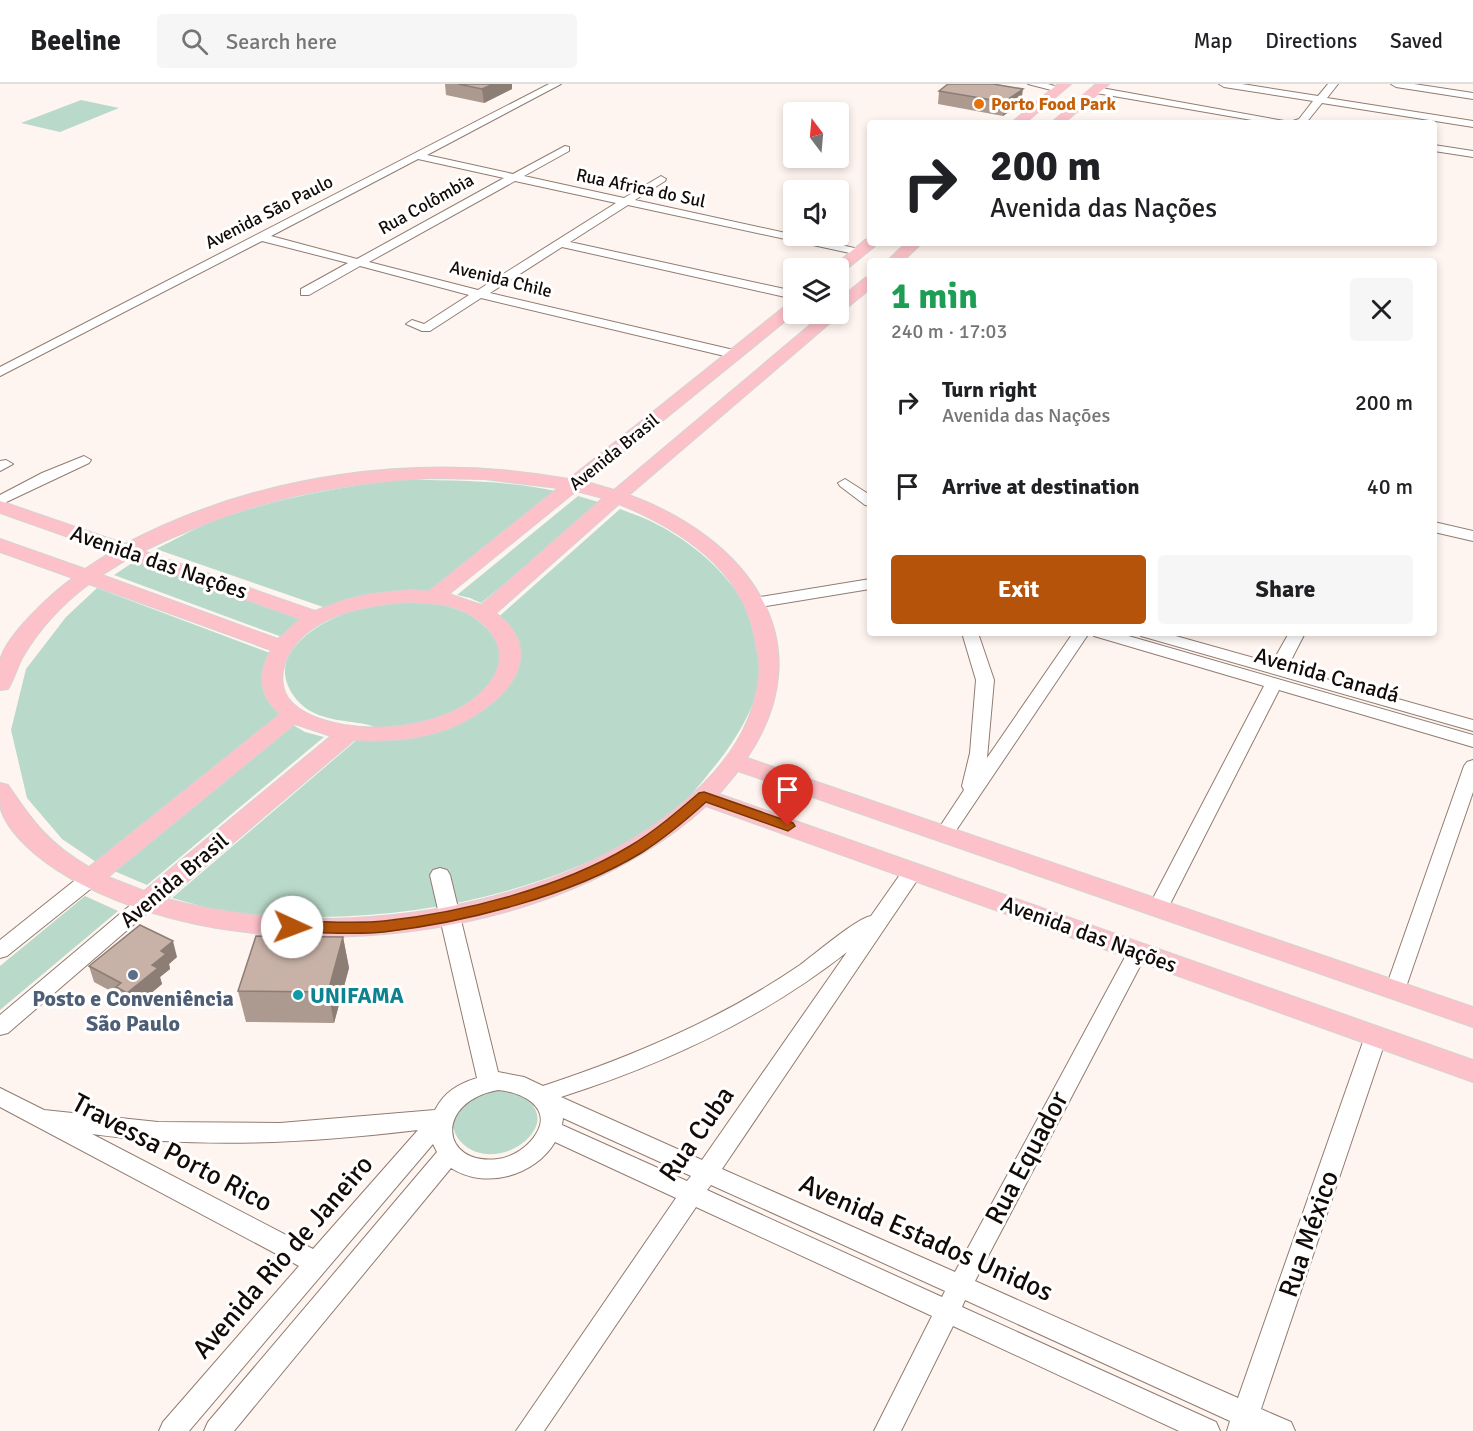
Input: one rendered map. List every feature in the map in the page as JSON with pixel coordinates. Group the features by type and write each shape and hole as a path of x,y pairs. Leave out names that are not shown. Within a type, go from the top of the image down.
{"main road":[{"path":"1021,120 1062,86"},
{"path":"1060,120 1099,87"},
{"path":"898,258 912,246"},
{"path":"849,260 864,248"},
{"path":"849,299 867,284"},
{"name":"Avenida Brasil","path":"434,597 783,315"},
{"name":"Avenida Brasil","path":"484,613 617,496 820,324"},
{"path":"737,351 758,362 777,360"},
{"path":"0,684 6,666 28,631 52,605 87,576 174,526 250,498 324,482 436,472 488,474 573,485 617,496 670,521 718,555 741,582 764,625 770,674 760,712 735,762 704,797 671,825 635,850 584,875 508,901 449,916 382,927 313,928 231,922 147,902 91,878 44,848 15,814 0,790"},
{"name":"Avenida das Nações","path":"0,507 317,618"},
{"name":"Avenida das Nações","path":"0,545 281,647"},
{"path":"382,597 434,597 461,603 484,613 502,628 507,637 511,656 505,676 489,696 461,714 426,728 387,734 348,733 318,726 294,714 275,694 271,671 281,647 293,634 317,618 355,603 382,597"},
{"path":"91,878 294,714"},
{"name":"Avenida Brasil","path":"147,902 348,733"},
{"name":"Avenida das Nações","path":"735,762 1473,1017"},
{"name":"Avenida das Nações","path":"704,797 1473,1071"}],"street":[{"name":"Avenida São Paulo","path":"0,372 556,84"},
{"path":"1033,84 1062,86"},
{"path":"1224,84 1473,124"},
{"path":"1302,120 1333,84"},
{"path":"1396,84 1452,88 1473,96"},
{"path":"1099,87 1270,120"},
{"path":"1437,148 1473,154"},
{"name":"Rua Colômbia","path":"305,292 565,149"},
{"name":"Rua Africa do Sul","path":"417,156 620,200 864,248"},
{"path":"620,200 559,243 478,290 412,324 426,328 478,290 620,200 656,178"},
{"name":"Avenida Chile","path":"265,235 478,290 737,351"},
{"path":"559,243 783,293"},
{"path":"0,501 47,476 84,460"},
{"path":"845,483 867,500"},
{"path":"1437,528 1473,537"},
{"path":"754,603 867,584"},
{"path":"969,797 979,753 985,680 971,636"},
{"path":"944,834 1079,636"},
{"name":"Avenida Canadá","path":"1112,636 1473,726"},
{"name":"Avenida Canadá","path":"1156,636 1473,741"},
{"path":"1158,908 1296,636"},
{"path":"1395,990 1473,766"},
{"name":"Rua Cuba","path":"529,1431 690,1193 913,871"},
{"path":"440,875 489,1082"},
{"path":"0,951 91,878"},
{"name":"Avenida Brasil","path":"0,1027 147,902"},
{"path":"543,1097 599,1077 719,1025 767,998 824,960 886,910"},
{"name":"Rua Equador","path":"887,1431 960,1286 1138,951"},
{"name":"Rua México","path":"1243,1423 1376,1036"},
{"path":"511,1081 528,1086 543,1097 550,1108 552,1122 548,1138 526,1159 510,1166 476,1167 456,1159 440,1135 442,1122 458,1096 474,1086 489,1082 511,1081"},
{"name":"Travessa Porto Rico","path":"0,1097 316,1263"},
{"name":"Avenida Estados Unidos","path":"543,1097 960,1286 1243,1423 1282,1431"},
{"path":"40,1118 117,1128 196,1133 352,1129 442,1122"},
{"name":"Avenida Rio de Janeiro","path":"172,1431 426,1137 442,1122"},
{"path":"550,1129 1207,1431"},
{"path":"217,1431 450,1153"}],"green space":[{"path":"81,100 119,108 60,132 21,123"},
{"path":"398,480 497,483 556,491 430,591 384,592 323,607 156,549 202,526 256,507 326,491"},
{"path":"578,496 602,503 481,603 457,595"},
{"path":"620,509 649,520 677,536 713,564 742,600 752,620 758,641 760,677 753,704 746,719 722,757 674,813 644,834 606,854 568,870 528,885 445,905 361,915 273,918 226,912 172,898 373,726 323,716 307,709 297,700 287,684 285,669 290,653 301,640 319,626 341,615 393,602 420,602 445,606 468,614 486,628"},
{"path":"135,561 306,619 282,637 114,575"},
{"path":"97,588 270,653 264,670 265,685 279,715 96,862 62,839 27,798 11,730 26,669 66,617"},
{"path":"293,725 305,732 324,737 147,885 114,871"},
{"path":"85,896 118,911 0,1010 0,966"},
{"path":"501,1090 518,1095 532,1105 538,1119 536,1127 524,1142 507,1151 489,1154 471,1150 456,1134 454,1125 456,1116 471,1101"}],"building":[{"path":"458,84 493,84 482,89"},
{"path":"948,84 993,84 1023,89 1004,102 939,91"},
{"path":"140,925 173,941 161,951 166,954 152,965 158,968 127,993 116,987 121,983 89,966"},
{"path":"256,936 343,937 328,992 238,991"}],"place":[{"name":"Porto Food Park","path":"979,104"},
{"name":"Posto e Conveniência São Paulo","path":"133,975"},
{"name":"UNIFAMA","path":"298,995"}],"route":[{"path":"292,927 382,927 449,916 508,901 584,875 635,850 671,825 704,797 788,826"}]}
